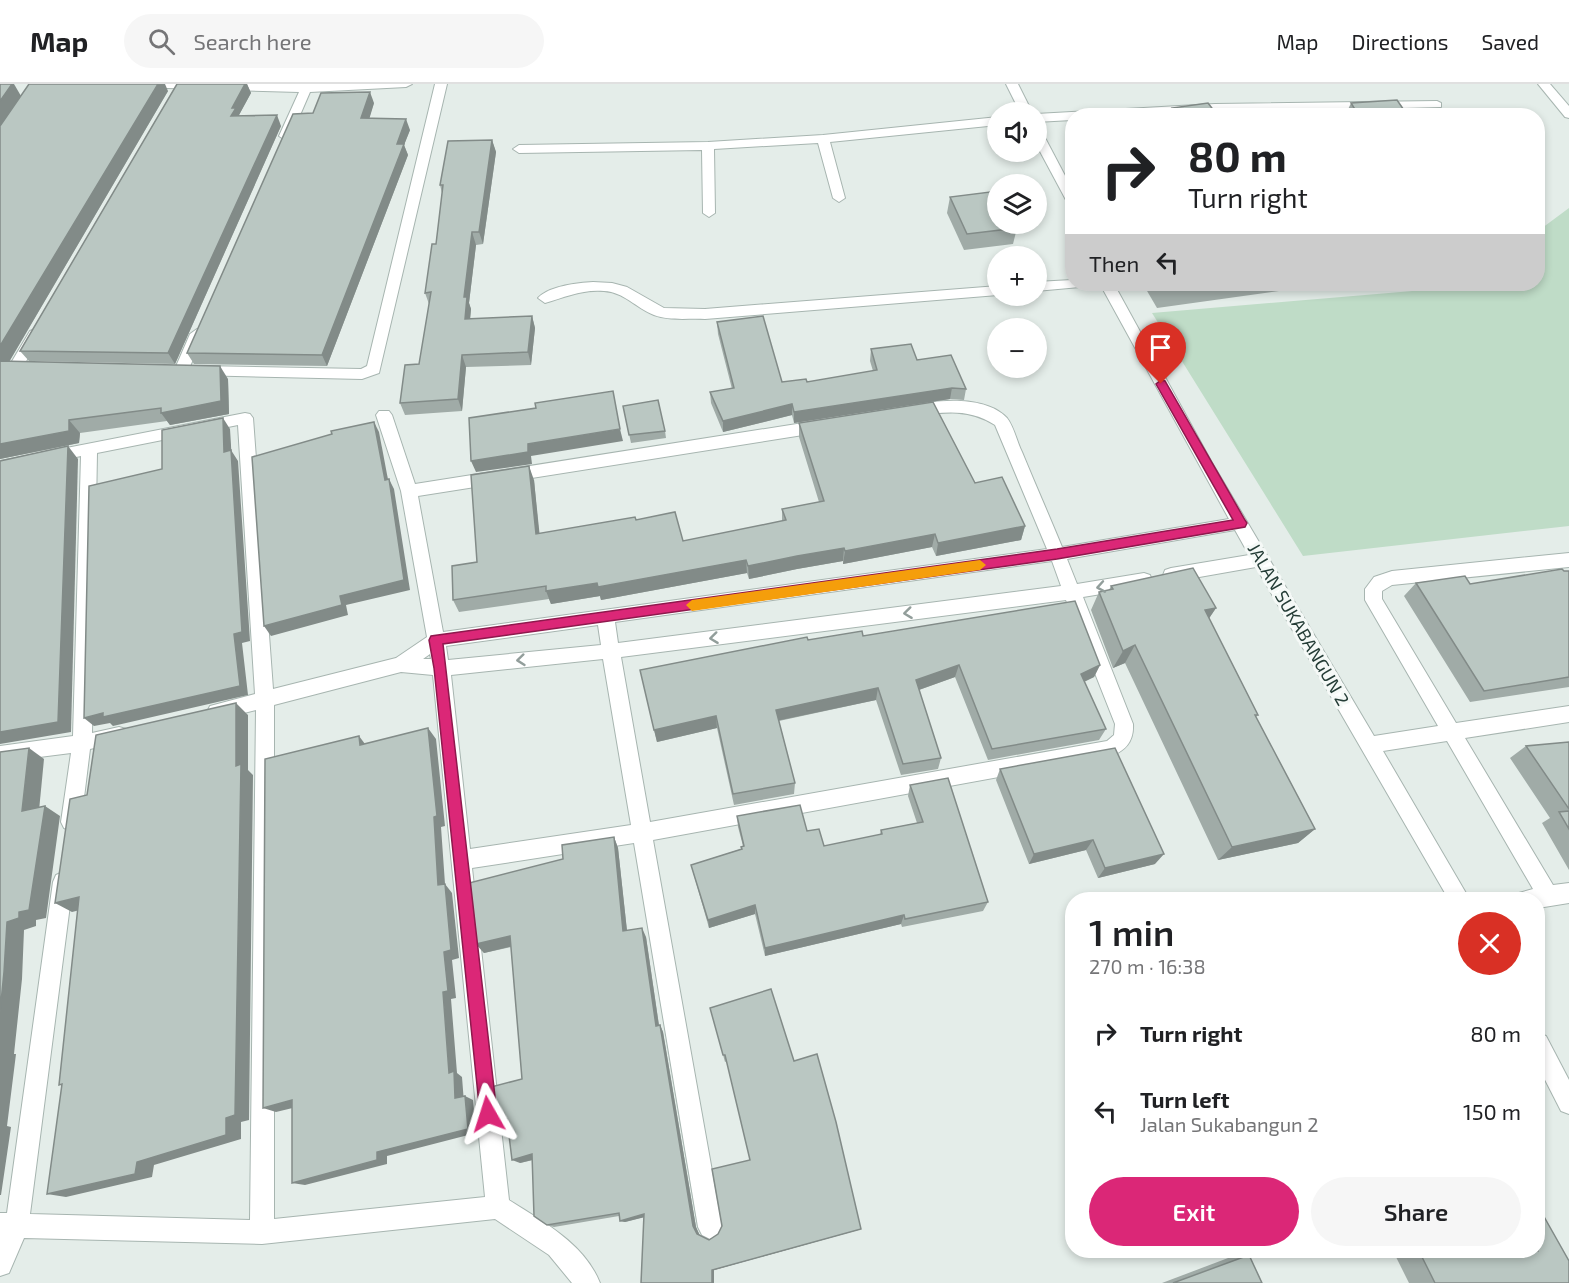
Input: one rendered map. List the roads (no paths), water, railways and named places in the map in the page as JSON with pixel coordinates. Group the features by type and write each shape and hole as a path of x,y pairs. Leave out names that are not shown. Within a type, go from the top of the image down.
{"street":[{"path":"135,84 177,88 406,84"},
{"path":"205,317 176,371 362,374 374,369 441,84"},
{"path":"1012,84 1021,102"},
{"path":"1544,84 1569,114"},
{"path":"281,144 307,87"},
{"path":"1215,108 1437,105"},
{"path":"1047,117 1065,116"},
{"path":"519,149 708,146 823,139 987,122"},
{"path":"823,139 838,198"},
{"path":"708,146 709,213"},
{"path":"1047,152 1065,186"},
{"path":"1047,286 1065,285"},
{"path":"545,298 577,288 604,286 623,291 640,303 662,312 705,314 987,291"},
{"name":"JALAN SUKABANGUN 2","path":"1111,291 1205,464 1455,892"},
{"path":"45,317 15,368 49,368"},
{"path":"461,860 640,833 1109,748 1120,743 1125,735 1124,724 1057,554 1001,422 988,412 970,407 950,406 892,415"},
{"path":"384,416 409,491 441,668 498,1207"},
{"path":"0,467 244,418 265,701 261,1232"},
{"path":"409,491 834,424"},
{"path":"69,837 82,743 89,450"},
{"path":"196,717 401,664 436,640 1057,554 1241,523"},
{"path":"401,664 441,668 612,651 1072,592 1262,559"},
{"path":"1548,896 1374,600 1373,589 1380,582 1392,578 1569,560"},
{"path":"605,617 640,833 710,1227"},
{"path":"1368,745 1569,714"},
{"path":"0,754 82,743 139,730"},
{"path":"0,1264 66,861"},
{"path":"1545,897 1569,893"},
{"path":"1545,1057 1569,1102"},
{"path":"8,1225 261,1232 498,1207 558,1246 588,1283"}]}
